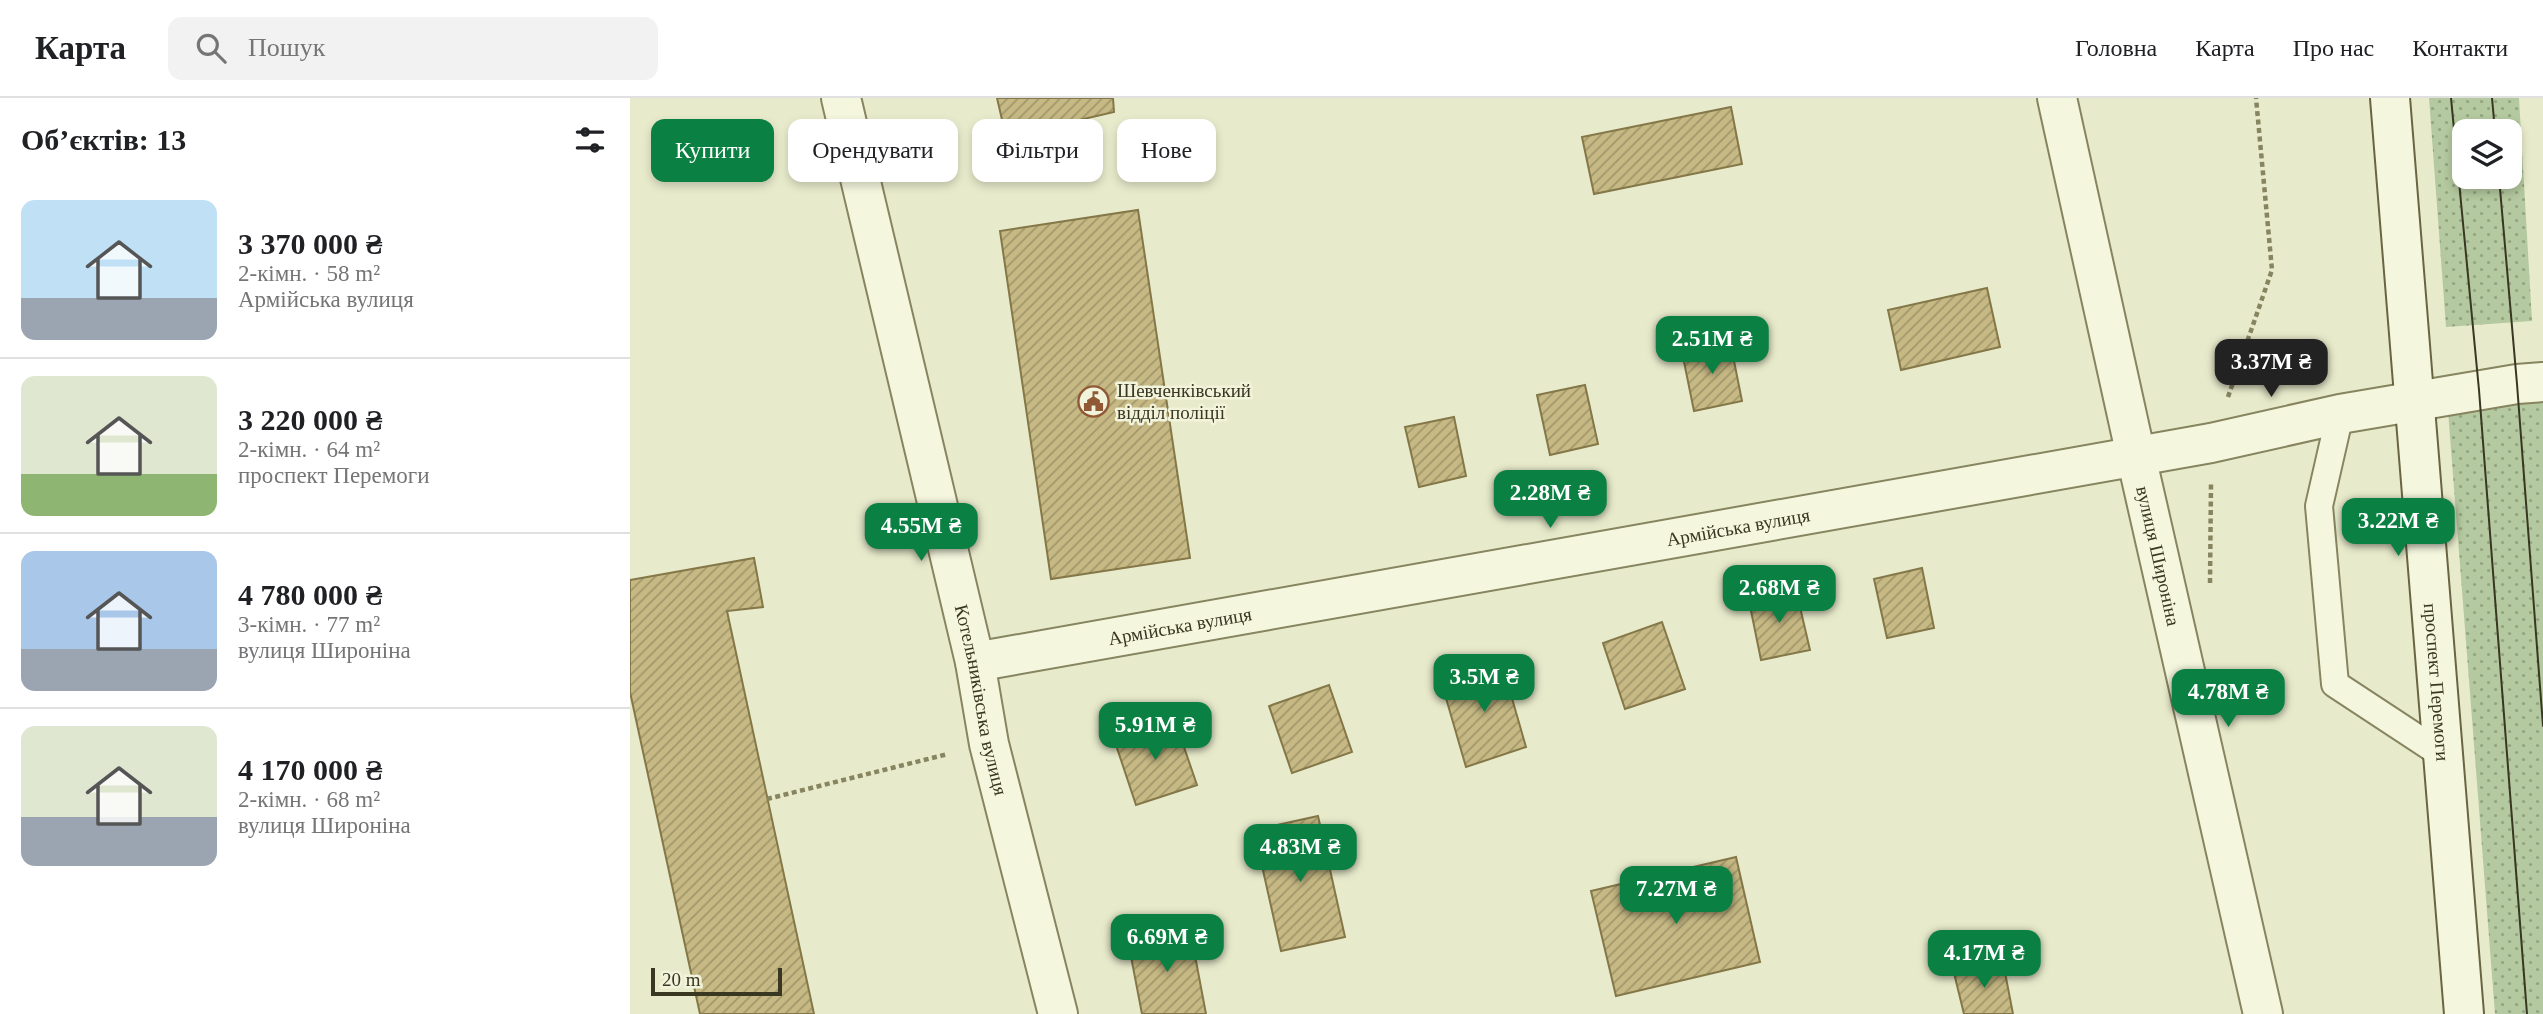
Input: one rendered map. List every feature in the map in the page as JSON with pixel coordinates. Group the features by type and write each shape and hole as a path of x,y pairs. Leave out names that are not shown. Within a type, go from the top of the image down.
{"street":[{"name":"Котельниківська вулиця","path":"841,98 975,662 989,744 1058,1014"},
{"name":"вулиця Широніна","path":"2057,98 2263,1014"},
{"name":"проспект Перемоги","path":"2390,98 2464,1014"},
{"name":"Армійська вулиця","path":"975,662 2211,443 2416,400 2543,382"}],"lane":[{"path":"2340,414 2319,506 2335,684 2443,755"}],"path":[{"path":"2211,443 2272,270 2256,98"},
{"path":"767,799 989,744"}],"green space":[{"path":"2429,98 2519,98 2520,119 2452,119 2452,189 2522,189 2522,149 2532,321 2446,327"},
{"path":"2543,402 2543,1014 2495,1014 2448,411"}],"building":[{"path":"997,98 1113,98 1114,112 1084,119 1002,119"},
{"path":"1731,107 1742,164 1594,194 1582,137"},
{"path":"1138,210 1190,558 1051,579 1000,231"},
{"path":"1987,288 2000,347 1901,370 1888,310"},
{"path":"1730,341 1742,401 1694,411 1682,352"},
{"path":"1585,385 1598,444 1550,455 1537,395"},
{"path":"1454,417 1466,476 1419,487 1405,427"},
{"path":"754,558 763,607 727,611 814,1014 700,1014 630,692 630,580"},
{"path":"1922,568 1934,628 1887,638 1874,579"},
{"path":"1796,590 1810,650 1761,660 1749,601"},
{"path":"1662,622 1685,689 1625,709 1603,643"},
{"path":"1501,660 1526,747 1466,767 1441,681"},
{"path":"1329,685 1352,752 1292,773 1269,706"},
{"path":"1174,718 1197,785 1136,805 1114,739"},
{"path":"1318,816 1345,937 1281,951 1254,830"},
{"path":"1736,857 1760,962 1616,996 1591,891"},
{"path":"1190,929 1206,1014 1142,1014 1128,941"},
{"path":"2003,962 2013,1014 1964,1014 1954,973"}],"tram line":[{"path":"2451,98 2479,390 2527,1014"},
{"path":"2492,98 2494,119"},
{"path":"2500,189 2543,726"}],"place":[{"name":"Шевченківський відділ поліції","path":"1094,401"}]}
